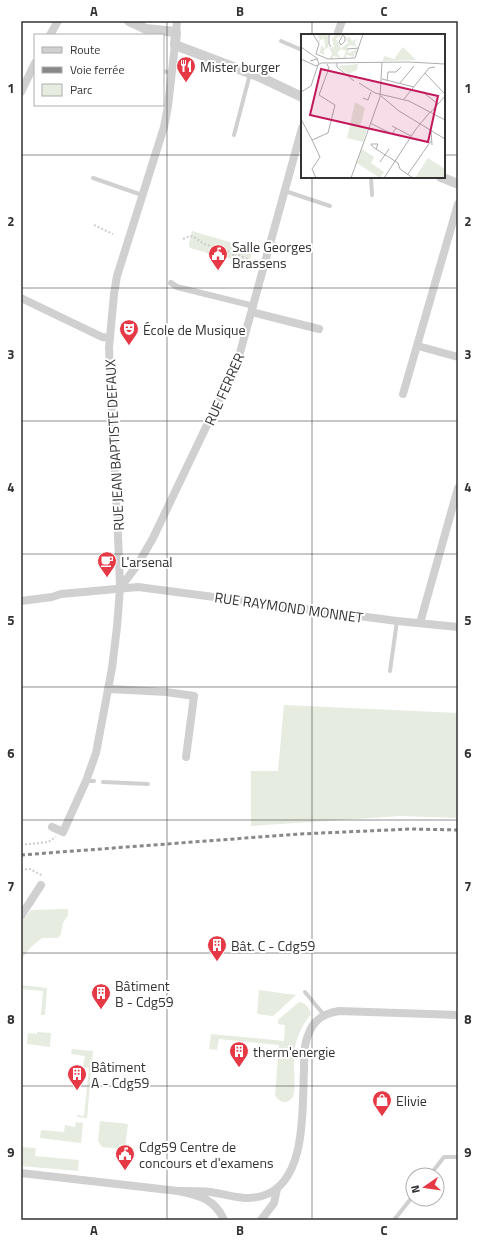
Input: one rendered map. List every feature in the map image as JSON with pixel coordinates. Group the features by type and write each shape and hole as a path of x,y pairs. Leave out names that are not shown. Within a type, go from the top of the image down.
{"street":[{"path":"51,34 58,21"},
{"path":"129,21 146,29 176,32"},
{"path":"177,21 175,46 250,73 301,97"},
{"path":"337,34 342,21"},
{"name":"RUE JEAN BAPTISTE DEFAUX","path":"52,827 63,832 90,781 109,689 115,646 120,588 109,338 117,276 164,127 173,73 175,46"},
{"path":"21,92 34,65"},
{"name":"RUE FERRER","path":"120,588 138,564 153,538 234,371 253,309 301,132"},
{"path":"443,178 458,184"},
{"path":"403,394 458,204"},
{"path":"171,283 176,287 319,329"},
{"path":"21,298 102,337 109,338"},
{"path":"418,346 458,357"},
{"path":"420,623 457,493"},
{"name":"RUE RAYMOND MONNET","path":"21,601 138,587 397,621 458,627"},
{"path":"109,689 166,692 194,696 186,757"},
{"path":"21,916 41,885"},
{"path":"21,1174 178,1191 212,1193 247,1198 261,1196 277,1189 290,1174 298,1152 305,1052 308,1034 312,1026 324,1015 339,1011 458,1014"},
{"path":"261,1220 274,1203 277,1189"},
{"path":"178,1191 194,1194 210,1201 216,1206 224,1220"}],"lane":[{"path":"281,41 301,50"},
{"path":"164,71 173,73"},
{"path":"234,135 250,73"},
{"path":"93,178 143,196"},
{"path":"371,178 372,196"},
{"path":"285,191 330,206"},
{"path":"390,671 397,621"},
{"path":"104,782 148,784"},
{"path":"305,992 324,1015"},
{"path":"436,1167 444,1157 458,1157"},
{"path":"394,1220 405,1206"}],"path":[{"path":"94,225 113,234"},
{"path":"183,239 190,236 194,237 204,244 250,260 265,262"},
{"path":"208,253 213,247"},
{"path":"233,253 234,260"},
{"path":"21,845 48,842"},
{"path":"21,870 30,869 45,877"}],"green space":[{"path":"192,231 253,249 249,264 190,248 189,244"},
{"path":"284,705 458,713 458,818 401,816 251,826 251,771 278,771"},
{"path":"68,909 68,915 63,923 61,934 58,938 42,938 31,947 21,960 21,923 31,910"},
{"path":"21,985 47,988 45,1015 41,1015 43,991 21,989"},
{"path":"259,990 296,995 273,1016 257,1014"},
{"path":"299,1002 304,1003 307,1006 311,1014 296,1041 294,1053 294,1090 290,1100 285,1102 280,1101 275,1095 279,1045 219,1039 217,1050 209,1049 211,1034 284,1041 285,1025 278,1024 278,1020"},
{"path":"37,1032 51,1033 50,1047 27,1044 28,1033 37,1034"},
{"path":"72,1049 93,1051 87,1118 77,1117 77,1115 84,1116 89,1068 83,1067 85,1056 71,1054"},
{"path":"100,1121 128,1124 125,1149 102,1147 98,1141"},
{"path":"76,1122 83,1123 81,1143 40,1138 41,1130 64,1132 65,1125 75,1127"},
{"path":"21,1147 36,1148 35,1156 79,1160 78,1171 21,1166"}],"railway":[{"path":"21,855 299,834 411,829 458,830"}],"place":[{"name":"Mister burger","path":"186,83"},
{"name":"Salle Georges Brassens","path":"218,271"},
{"name":"École de Musique","path":"129,346"},
{"name":"L'arsenal","path":"107,578"},
{"name":"Bât. C - Cdg59","path":"217,962"},
{"name":"Bâtiment B - Cdg59","path":"101,1010"},
{"name":"therm'energie","path":"239,1068"},
{"name":"Bâtiment A - Cdg59","path":"77,1091"},
{"name":"Elivie","path":"382,1117"},
{"name":"Cdg59 Centre de concours et d'examens","path":"125,1171"}]}
